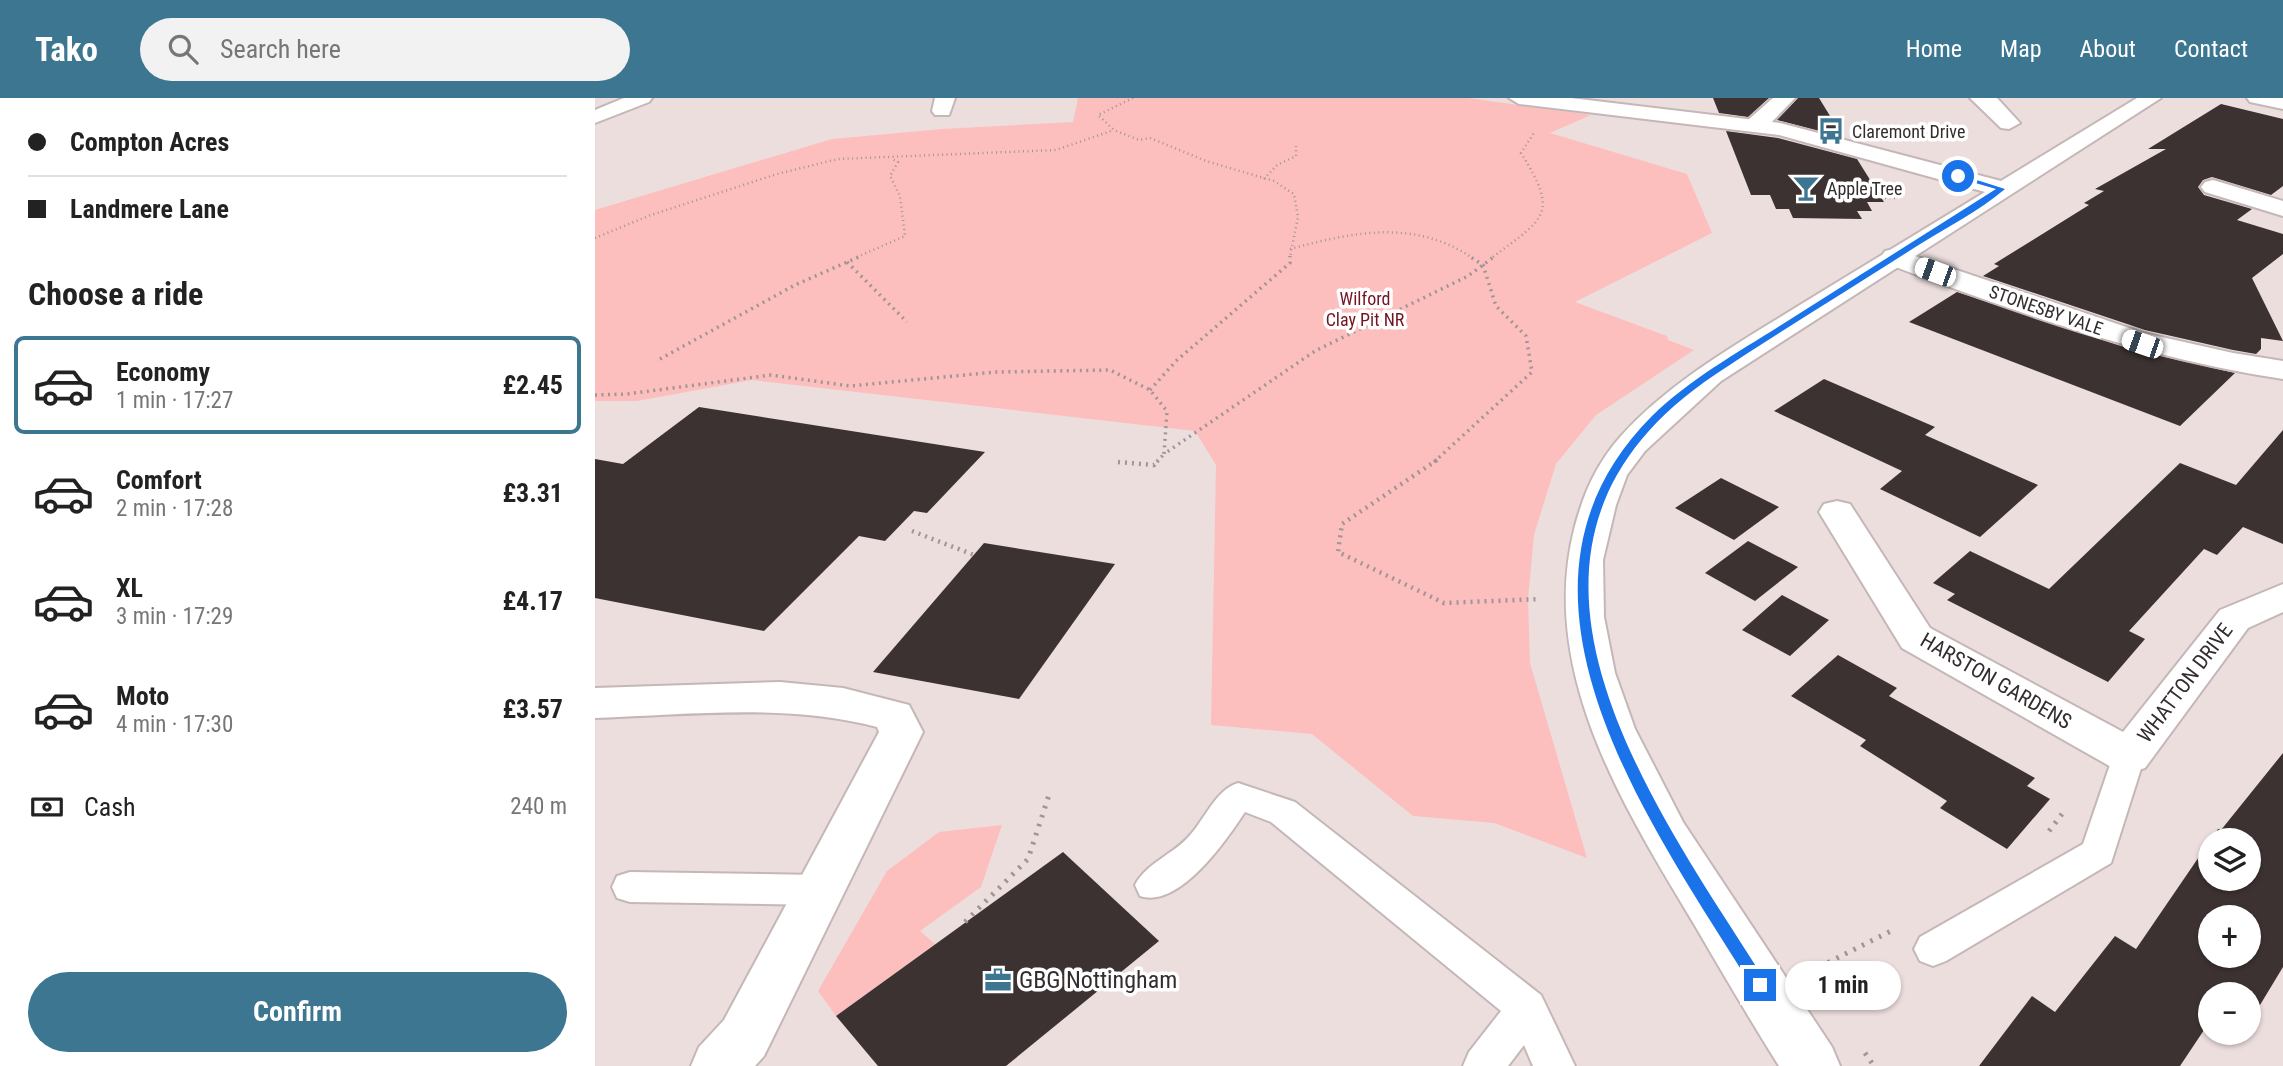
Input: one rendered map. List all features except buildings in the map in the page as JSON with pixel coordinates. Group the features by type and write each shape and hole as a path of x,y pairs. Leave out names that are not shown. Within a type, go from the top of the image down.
{"street":[{"path":"595,117 642,98"},
{"path":"1519,98 1756,125 1872,152 2002,189"},
{"path":"1756,125 1785,98"},
{"path":"1979,98 1988,102 2009,123"},
{"path":"1812,1066 1653,814 1615,734 1593,671 1582,598 1588,532 1611,472 1656,418 1710,374 2151,98"},
{"path":"2257,98 2283,103"},
{"path":"2213,187 2266,208"},
{"name":"STONESBY VALE","path":"1894,257 2142,344 2221,362 2283,370"},
{"name":"HARSTON GARDENS","path":"1837,512 1916,638 2129,756"},
{"name":"WHATTON DRIVE","path":"2129,756 2234,619 2283,597"},
{"path":"595,703 780,696 843,703 894,716 901,732 744,1038 719,1066"}],"lane":[{"path":"1933,949 2098,853 2129,756"},
{"path":"1153,885 1202,847 1238,796 1283,812 1527,1008 1554,1066"},
{"path":"630,887 820,890"},
{"path":"1484,1066 1527,1008"}],"path":[{"path":"1133,98 1098,115 1114,130 1139,140 1150,138 1206,161 1264,179 1294,194 1298,217 1290,249 1290,263 1177,361 1150,390"},
{"path":"1118,462 1154,465 1164,454 1315,351 1468,276 1539,222 1545,202 1535,175 1521,153 1542,118 1539,109 1547,102"},
{"path":"595,238 651,215 777,174 838,159 1056,150 1114,130"},
{"path":"1264,179 1277,165 1296,156 1296,146"},
{"path":"660,359 795,285 905,236 900,195 890,176 898,162 890,158"},
{"path":"1290,249 1343,235 1406,232 1447,241 1483,265 1496,306 1526,336 1532,372 1447,453 1342,524 1338,552 1444,603 1582,598"},
{"path":"847,262 907,322"},
{"path":"595,395 627,394 771,375 851,386 969,374 1110,370 1150,390 1167,411 1164,454"},
{"path":"912,531 974,555"},
{"path":"965,922 981,903 1028,859 1050,792"}],"green space":[{"name":"Wilford Clay Pit NR","path":"1078,98 1468,98 1591,115 1550,133 1687,174 1712,233 1575,302 1667,336 1668,340 1694,350 1596,415 1556,464 1534,535 1528,599 1530,663 1587,858 1494,823 1413,816 1312,734 1211,725 1216,465 1195,431 752,380 637,401 595,401 595,210 832,139 942,129 1073,122"},
{"path":"1002,825 981,887 920,931 935,944 836,1016 818,991 887,871 939,832"}],"place":[{"name":"Claremont Drive","path":"1831,131"},
{"name":"Apple Tree","path":"1806,188"},
{"name":"GBG Nottingham","path":"998,980"}],"route":[{"path":"1760,985 1659,825 1615,734 1593,671 1582,598 1588,532 1611,472 1656,418 1710,374 2002,189 1958,176"}]}
